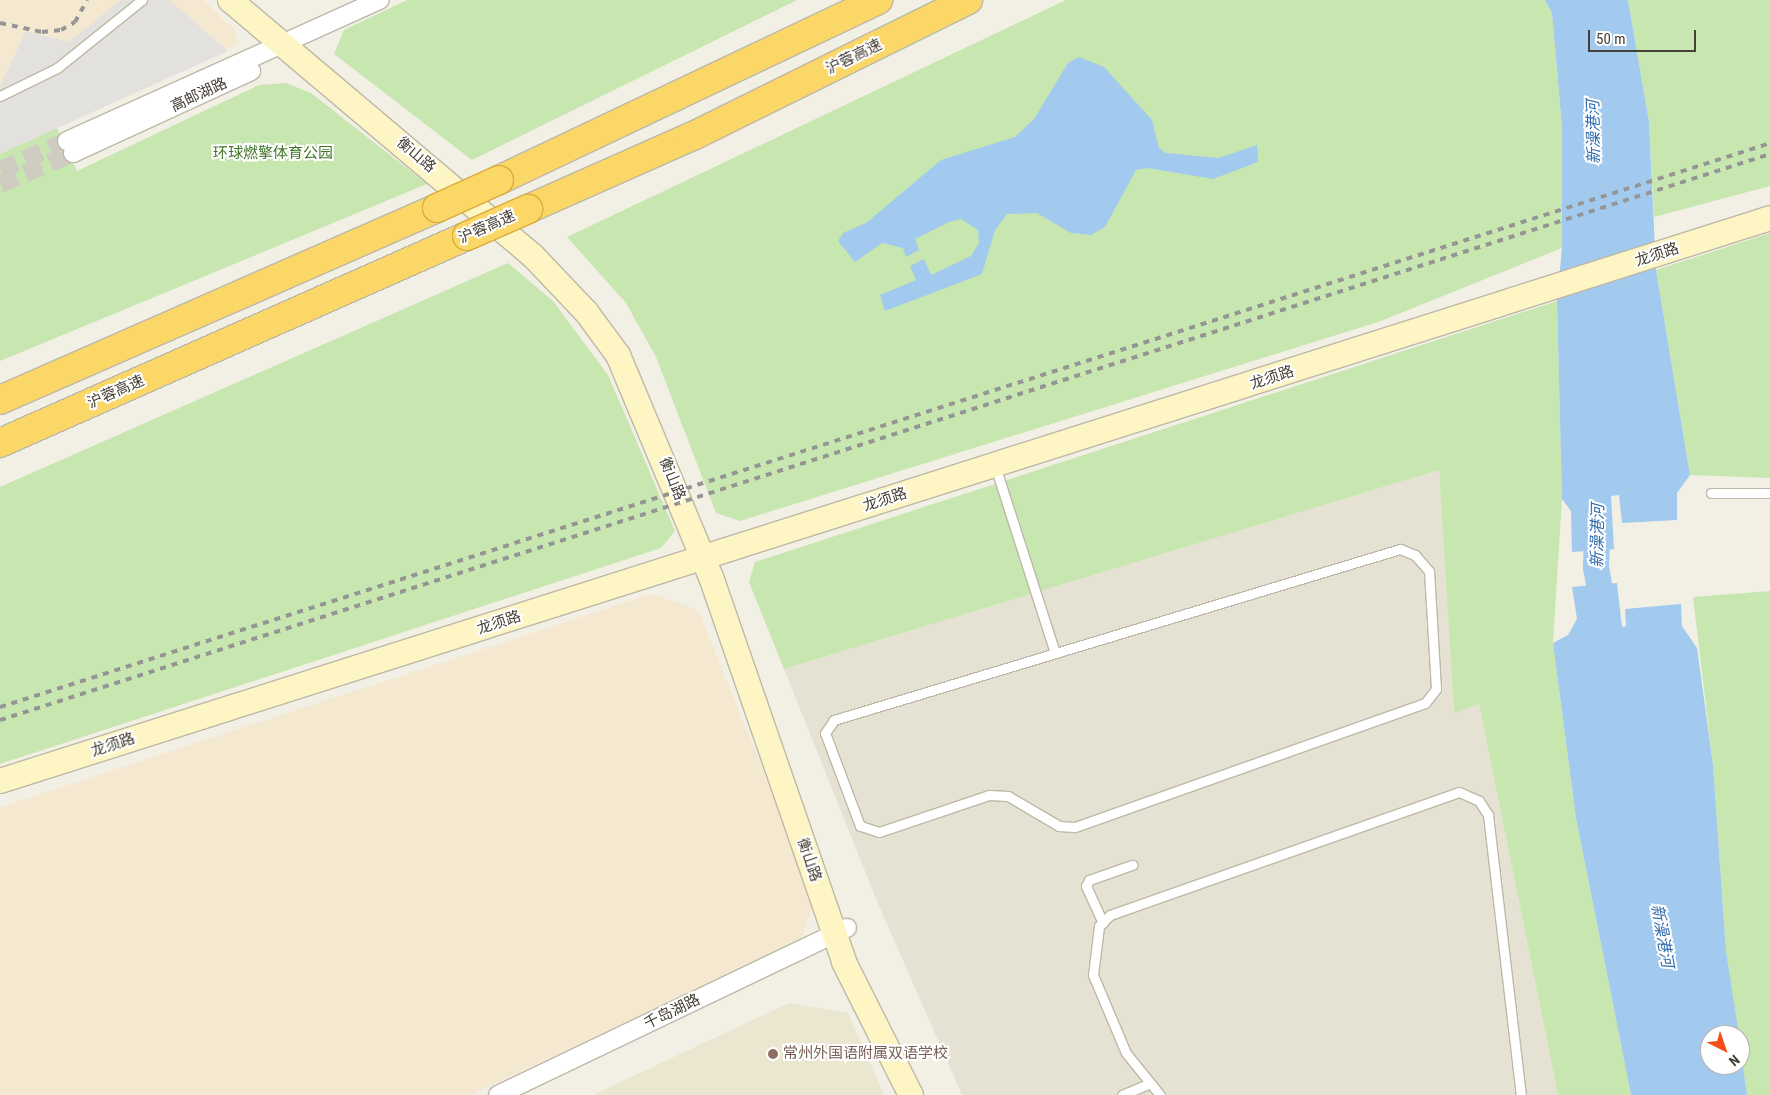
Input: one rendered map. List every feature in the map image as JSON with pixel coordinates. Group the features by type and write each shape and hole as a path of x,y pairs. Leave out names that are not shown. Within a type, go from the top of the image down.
{"highway":[{"path":"0,400 499,180 878,0"},
{"name":"沪蓉高速","path":"0,443 693,136 968,0"}],"street":[{"name":"衡山路","path":"230,0 299,41"},
{"name":"衡山路","path":"254,0 534,256 587,313 625,371 709,556 840,931 911,1095"},
{"name":"高邮湖路","path":"70,147 299,41 380,0"},
{"name":"龙须路","path":"0,781 1535,295 1770,218"},
{"name":"衡山路","path":"840,931 926,1095"},
{"name":"千岛湖路","path":"498,1095 840,931"}],"lane":[{"path":"0,96 58,68 142,0"},
{"path":"995,466 1055,653"},
{"path":"1711,493 1770,493"},
{"path":"1400,549 1415,555 1429,571 1436,689 1425,703 1074,827 1059,826 1008,796 989,795 879,832 860,826 825,733 834,720 1055,653 1400,549"},
{"path":"1160,1095 1148,1084 1126,1052 1093,975 1103,923 1110,915 1459,792 1479,801 1488,815 1521,1095"},
{"path":"1103,923 1086,886 1089,880 1132,865"},
{"path":"1122,1095 1148,1084"}],"shaded area":[{"path":"0,0 203,0 235,30 238,44 0,154"},
{"path":"121,0 169,0 228,51 0,154 0,86 26,31 68,42"},
{"path":"1439,470 1454,712 1479,704 1558,1095 962,1095 879,906 784,669"},
{"path":"651,594 698,610 815,899 800,941 470,1095 0,1095 0,807"},
{"name":"常州外国语附属双语学校","path":"789,1003 848,1013 884,1095 593,1095"}],"green space":[{"path":"407,0 797,0 472,160 334,54 344,30"},
{"path":"1066,0 1545,0 1552,13 1562,127 1562,248 1381,321 740,521 716,513 656,357 626,303 567,237"},
{"path":"1628,0 1770,0 1770,186 1654,217 1649,122"},
{"name":"环球燃擎体育公园","path":"286,83 311,93 427,184 0,361 0,153 57,128 77,171 259,85"},
{"path":"1770,233 1770,478 1690,475 1656,270"},
{"path":"508,263 553,301 608,375 675,531 661,548 0,764 0,487"},
{"path":"1557,301 1562,499 1553,643 1576,818 1631,1095 1558,1095 1479,704 1454,713 1439,470 784,669 749,582 755,562"},
{"path":"1770,591 1770,1095 1747,1095 1744,1075 1750,1075 1750,1025 1737,1025 1726,951 1713,765 1693,597"}],"water":[{"path":"1545,0 1628,0 1649,122 1656,270 1690,475 1677,493 1677,520 1622,523 1619,495 1611,496 1614,549 1572,552 1571,511 1562,499 1557,301 1562,248 1562,127 1552,13"},
{"path":"1079,57 1104,67 1152,120 1159,148 1166,153 1219,158 1257,145 1258,162 1213,179 1147,168 1136,170 1105,227 1091,235 1071,233 1037,213 1007,214 995,230 982,274 885,311 880,295 916,280 910,266 924,259 931,275 971,256 979,243 978,230 961,219 949,222 915,239 919,250 906,257 903,248 882,243 855,262 838,241 843,233 866,223 941,160 1015,137 1034,119 1068,63"},
{"path":"1617,583 1622,627 1626,626 1625,609 1681,604 1682,626 1697,648 1713,765 1726,951 1737,1025 1700,1025 1700,1075 1744,1075 1747,1095 1631,1095 1576,818 1553,643 1568,635 1577,619 1572,587"}],"waterway":[{"name":"新澡港河","path":"1598,514 1596,567 1605,619"}],"tunnel":[{"path":"0,170 67,141"},
{"path":"0,184 73,153"}],"railway":[{"path":"0,23 42,32 61,30 75,22 87,0"},
{"path":"0,707 1770,143"},
{"path":"0,720 1770,154"}],"place":[{"name":"常州外国语附属双语学校","path":"773,1054"}]}
